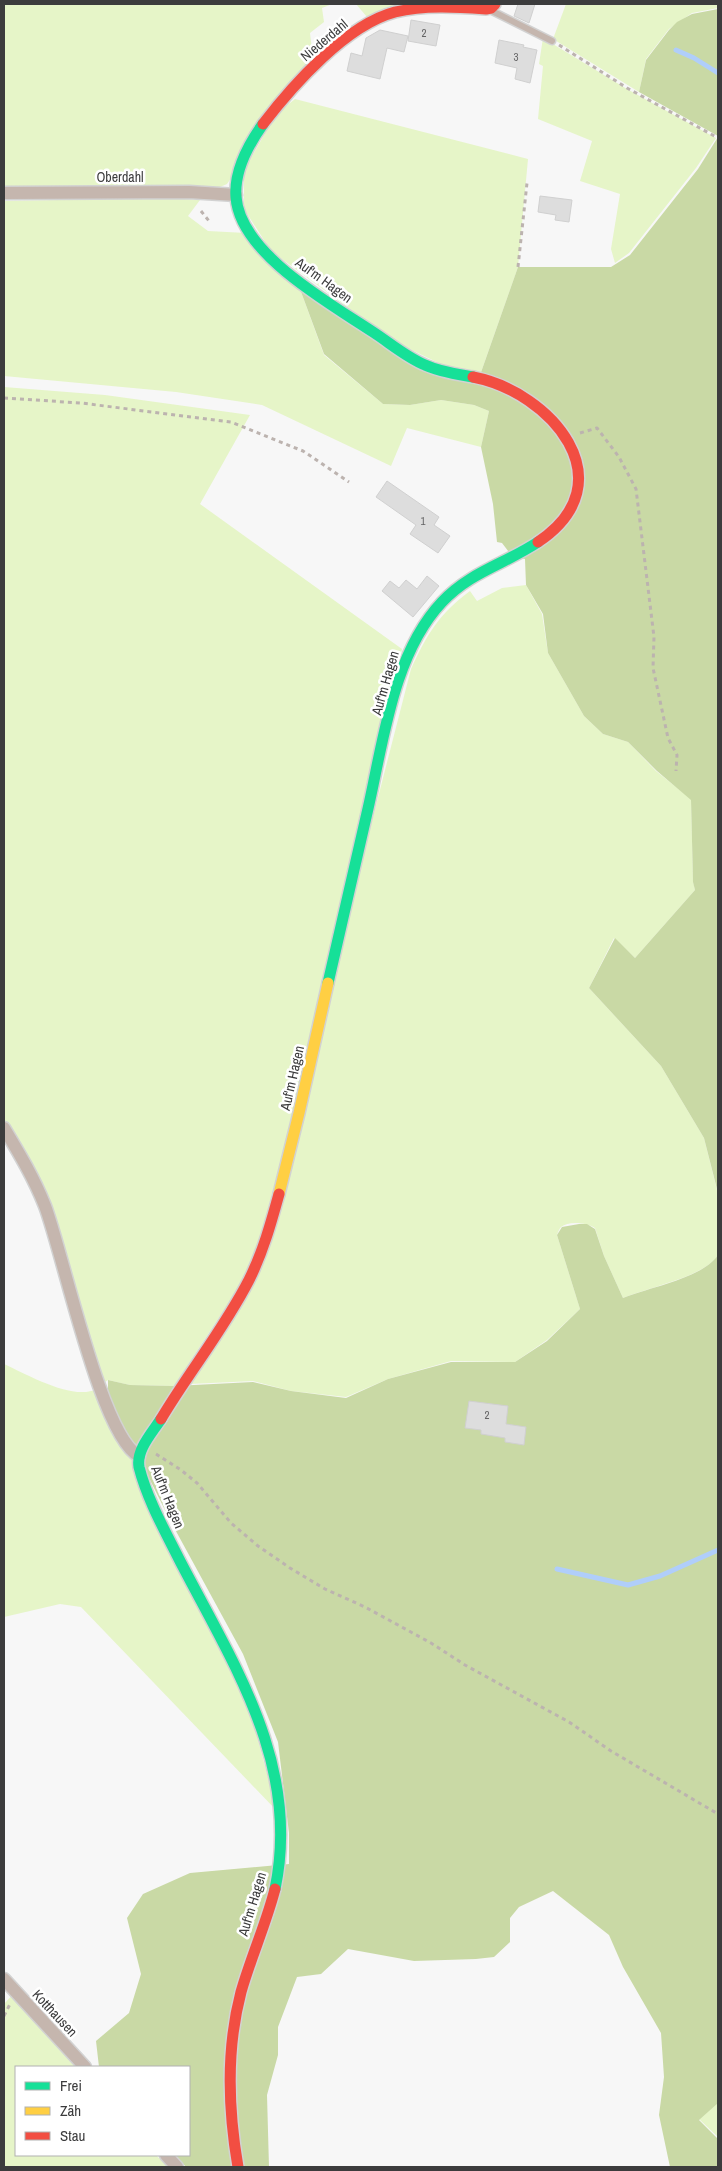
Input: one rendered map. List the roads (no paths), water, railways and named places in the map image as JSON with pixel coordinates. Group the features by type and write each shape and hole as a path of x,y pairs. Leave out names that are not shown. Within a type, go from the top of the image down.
{"street":[{"name":"Niederdahl","path":"236,195 238,180 246,154 260,128 317,63 342,41 372,21 402,10 429,6 492,6"},
{"name":"Oberdahl","path":"4,192 189,192 236,195"},
{"name":"Auf'm Hagen","path":"236,195 241,215 250,232 268,254 308,290 416,361 448,373 491,381 510,389 540,410 568,437 575,450 579,476 575,497 562,521 540,543 479,572 458,586 436,608 412,644 404,664 381,750 301,1104 268,1234 259,1260 238,1299 221,1328 178,1390 143,1450 138,1465 167,1536 251,1696 264,1734 274,1780 279,1836 278,1874 244,1979 232,2036 229,2099 230,2122 238,2167"},
{"path":"4,1128 26,1165 44,1205 59,1249 98,1384 120,1436 132,1452 143,1450"},
{"name":"Kotthausen","path":"4,1979 84,2066"},
{"path":"167,2156 177,2167"}],"lane":[{"name":"Niederdahl","path":"492,6 552,40"}],"waterway":[{"path":"676,50 694,58 718,73"},
{"path":"557,1569 628,1585 660,1576 718,1550"}]}
